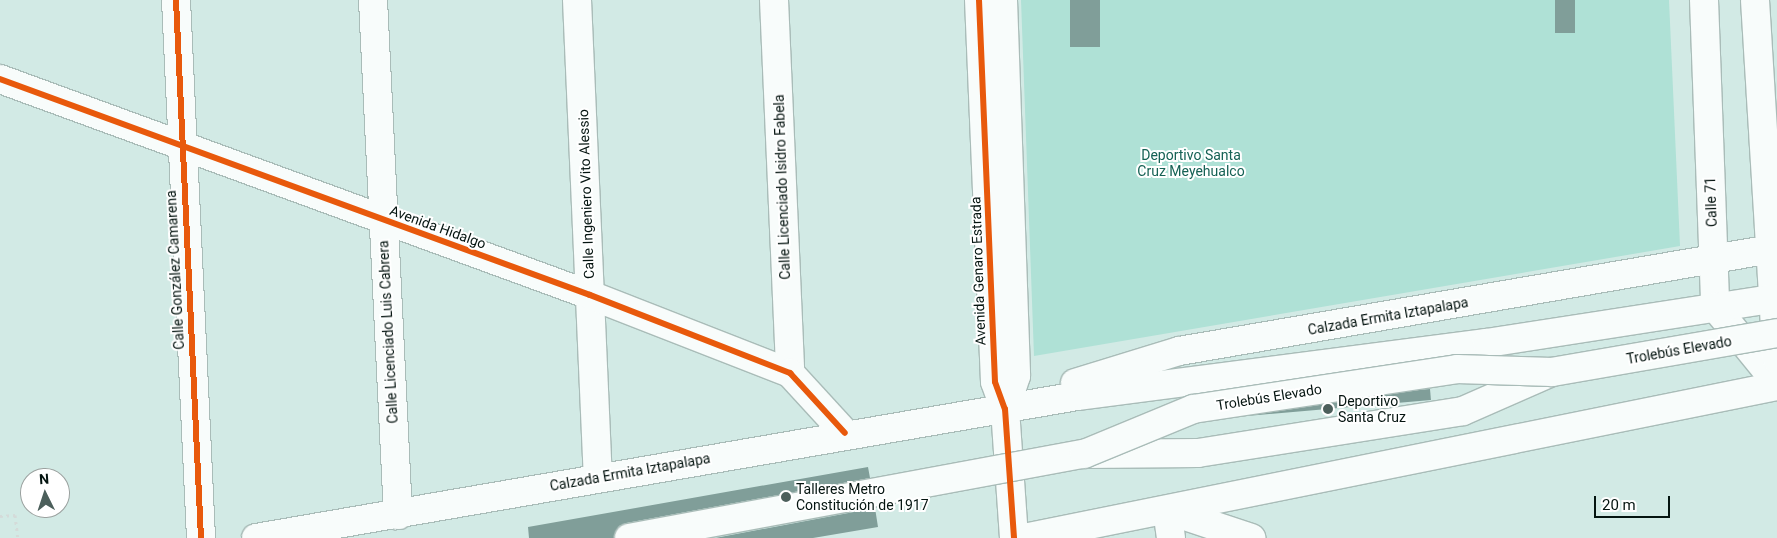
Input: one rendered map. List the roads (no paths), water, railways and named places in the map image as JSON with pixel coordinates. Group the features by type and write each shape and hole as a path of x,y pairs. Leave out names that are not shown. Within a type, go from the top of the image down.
{"street":[{"name":"Calle González Camarena","path":"176,0 201,538"},
{"name":"Calle Licenciado Luis Cabrera","path":"373,0 382,220 398,515"},
{"name":"Calle Ingeniero Vito Alessio","path":"578,0 598,478"},
{"name":"Calle Licenciado Isidro Fabela","path":"774,0 790,373"},
{"name":"Avenida Genaro Estrada","path":"978,0 995,382 1005,409 1014,538"},
{"name":"Avenida Genaro Estrada","path":"1003,0 1016,376 1005,409"},
{"name":"Calle 71","path":"1704,0 1715,307"},
{"path":"1755,0 1773,249 1777,359"},
{"name":"Avenida Hidalgo","path":"0,80 182,148 590,295 790,373 845,433"},
{"name":"Calzada Ermita Iztapalapa","path":"1005,409 1092,377 1179,351 1773,249"},
{"name":"Calzada Ermita Iztapalapa","path":"256,538 398,515 845,433 1775,298"},
{"path":"1024,538 1777,384 1715,307"},
{"name":"Trolebús Elevado","path":"1084,454 1193,409 1457,369 1552,372 1777,333"},
{"name":"Trolebús Elevado","path":"629,538 1084,454 1198,453 1463,411 1552,372"},
{"path":"1167,510 1171,538"},
{"path":"1167,510 1251,538"}],"place":[{"name":"Deportivo Santa Cruz","path":"1328,409"},
{"name":"Talleres Metro Constitución de 1917","path":"786,497"}],"park label":[{"name":"Deportivo Santa Cruz Meyehualco","path":"1191,164"}]}
